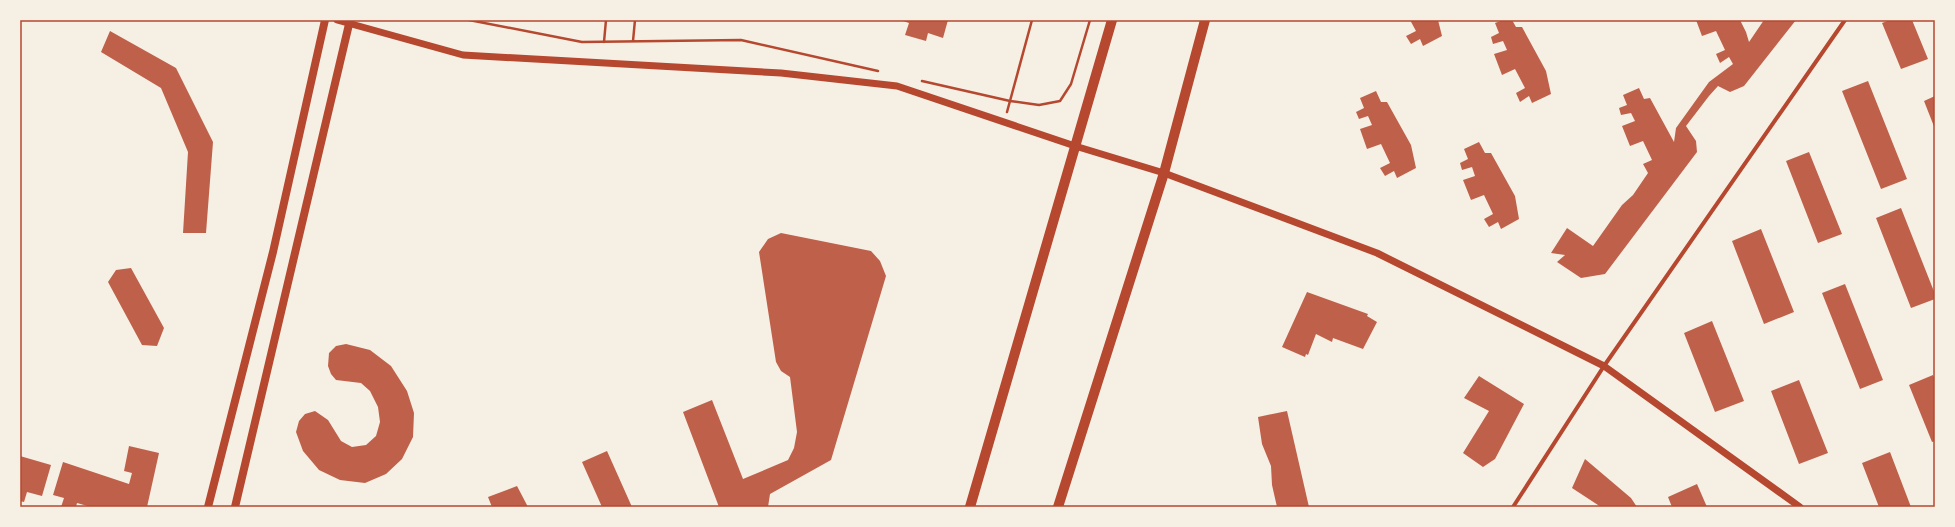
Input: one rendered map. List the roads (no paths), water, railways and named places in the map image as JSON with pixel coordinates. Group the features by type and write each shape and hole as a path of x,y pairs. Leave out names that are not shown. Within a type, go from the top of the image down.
{"main road":[{"path":"208,507 273,252 325,20"},
{"path":"970,507 1112,20"},
{"path":"1058,507 1164,173 1205,20"},
{"path":"235,507 350,22"}],"street":[{"path":"337,20 350,22 463,55 781,73 897,86 1075,146 1164,173 1377,253 1604,366 1800,507"},
{"path":"1513,507 1604,366 1845,20"}]}
